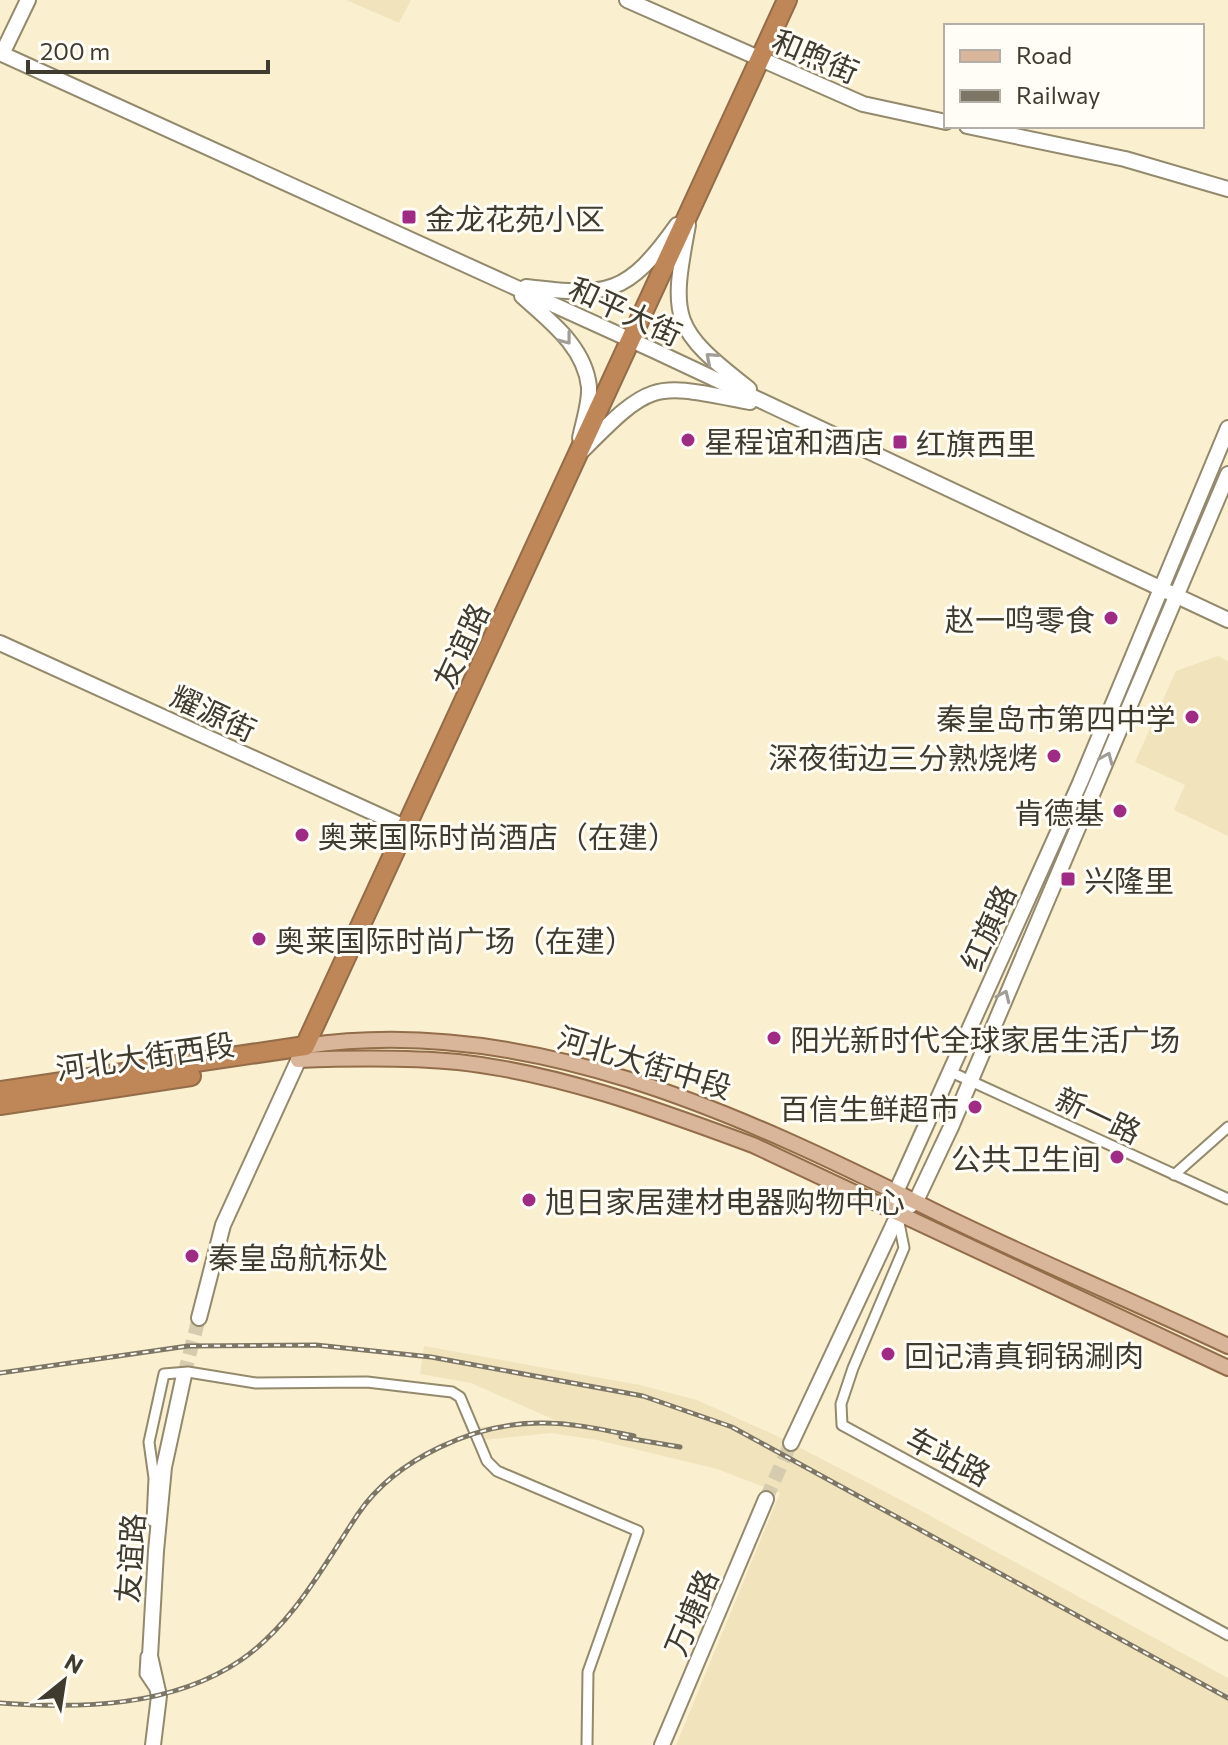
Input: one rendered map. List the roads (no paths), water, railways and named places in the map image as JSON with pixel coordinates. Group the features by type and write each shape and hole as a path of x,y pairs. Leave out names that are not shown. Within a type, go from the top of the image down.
{"highway":[{"name":"友谊路","path":"302,1053 787,0"},
{"name":"河北大街中段","path":"0,1091 302,1053"},
{"name":"河北大街西段","path":"0,1105 302,1053"}],"main road":[{"path":"1,55 28,0"},
{"name":"和煦街","path":"627,0 863,104 944,122"},
{"name":"和平大街","path":"1,55 630,340 1228,620"},
{"path":"977,128 1125,159 1228,189"},
{"path":"510,285 582,294 610,289 649,264 693,204"},
{"path":"693,204 678,276 677,308 681,321 705,355 772,406"},
{"path":"510,285 566,336 579,358 589,388 577,456"},
{"path":"577,456 626,406 651,392 673,388 772,406"},
{"name":"红旗路","path":"898,1215 896,1192 1163,591 1228,428"},
{"path":"791,1443 898,1215 916,1201 971,1082 987,1035 1228,474"},
{"name":"耀源街","path":"0,643 407,828"},
{"name":"河北大街中段","path":"302,1053 343,1041 421,1041 527,1055 669,1092 916,1201 1228,1346"},
{"path":"302,1053 459,1062 578,1085 753,1145 1228,1368"},
{"name":"友谊路","path":"199,1318 223,1225 302,1053"},
{"name":"友谊路","path":"153,1745 159,1696 150,1656 156,1551 164,1467 184,1375"},
{"name":"万塘路","path":"662,1745 766,1499"}],"street":[{"name":"新一路","path":"951,1072 1228,1199"},
{"path":"1174,1175 1225,1129 1228,1118"},
{"name":"车站路","path":"898,1215 904,1248 853,1368 841,1404 842,1425 1228,1635"},
{"path":"159,1696 145,1674 154,1478 149,1442 164,1374 188,1372 256,1383 367,1382 452,1392 460,1397 487,1461 497,1471 638,1531 588,1672 587,1745"}],"tunnel":[{"path":"184,1375 199,1318"},
{"path":"766,1499 791,1443"}],"railway":[{"path":"0,1373 188,1346 316,1345 431,1357 643,1396 732,1427 1228,1698"},
{"path":"0,1703 62,1705 125,1701 156,1696 214,1676 260,1645 292,1611 374,1494 416,1460 440,1447 492,1429 518,1424 566,1424 634,1436"},
{"path":"621,1437 680,1447"}],"place":[{"name":"金龙花苑小区","path":"409,217"},
{"name":"星程谊和酒店","path":"688,440"},
{"name":"红旗西里","path":"900,442"},
{"name":"赵一鸣零食","path":"1111,618"},
{"name":"秦皇岛市第四中学","path":"1192,717"},
{"name":"深夜街边三分熟烧烤","path":"1054,756"},
{"name":"肯德基","path":"1120,811"},
{"name":"奥莱国际时尚酒店（在建）","path":"302,835"},
{"name":"兴隆里","path":"1068,879"},
{"name":"奥莱国际时尚广场（在建）","path":"259,939"},
{"name":"阳光新时代全球家居生活广场","path":"774,1038"},
{"name":"百信生鲜超市","path":"975,1107"},
{"name":"公共卫生间","path":"1117,1157"},
{"name":"旭日家居建材电器购物中心","path":"529,1200"},
{"name":"秦皇岛航标处","path":"192,1256"},
{"name":"回记清真铜锅涮肉","path":"888,1354"}]}
